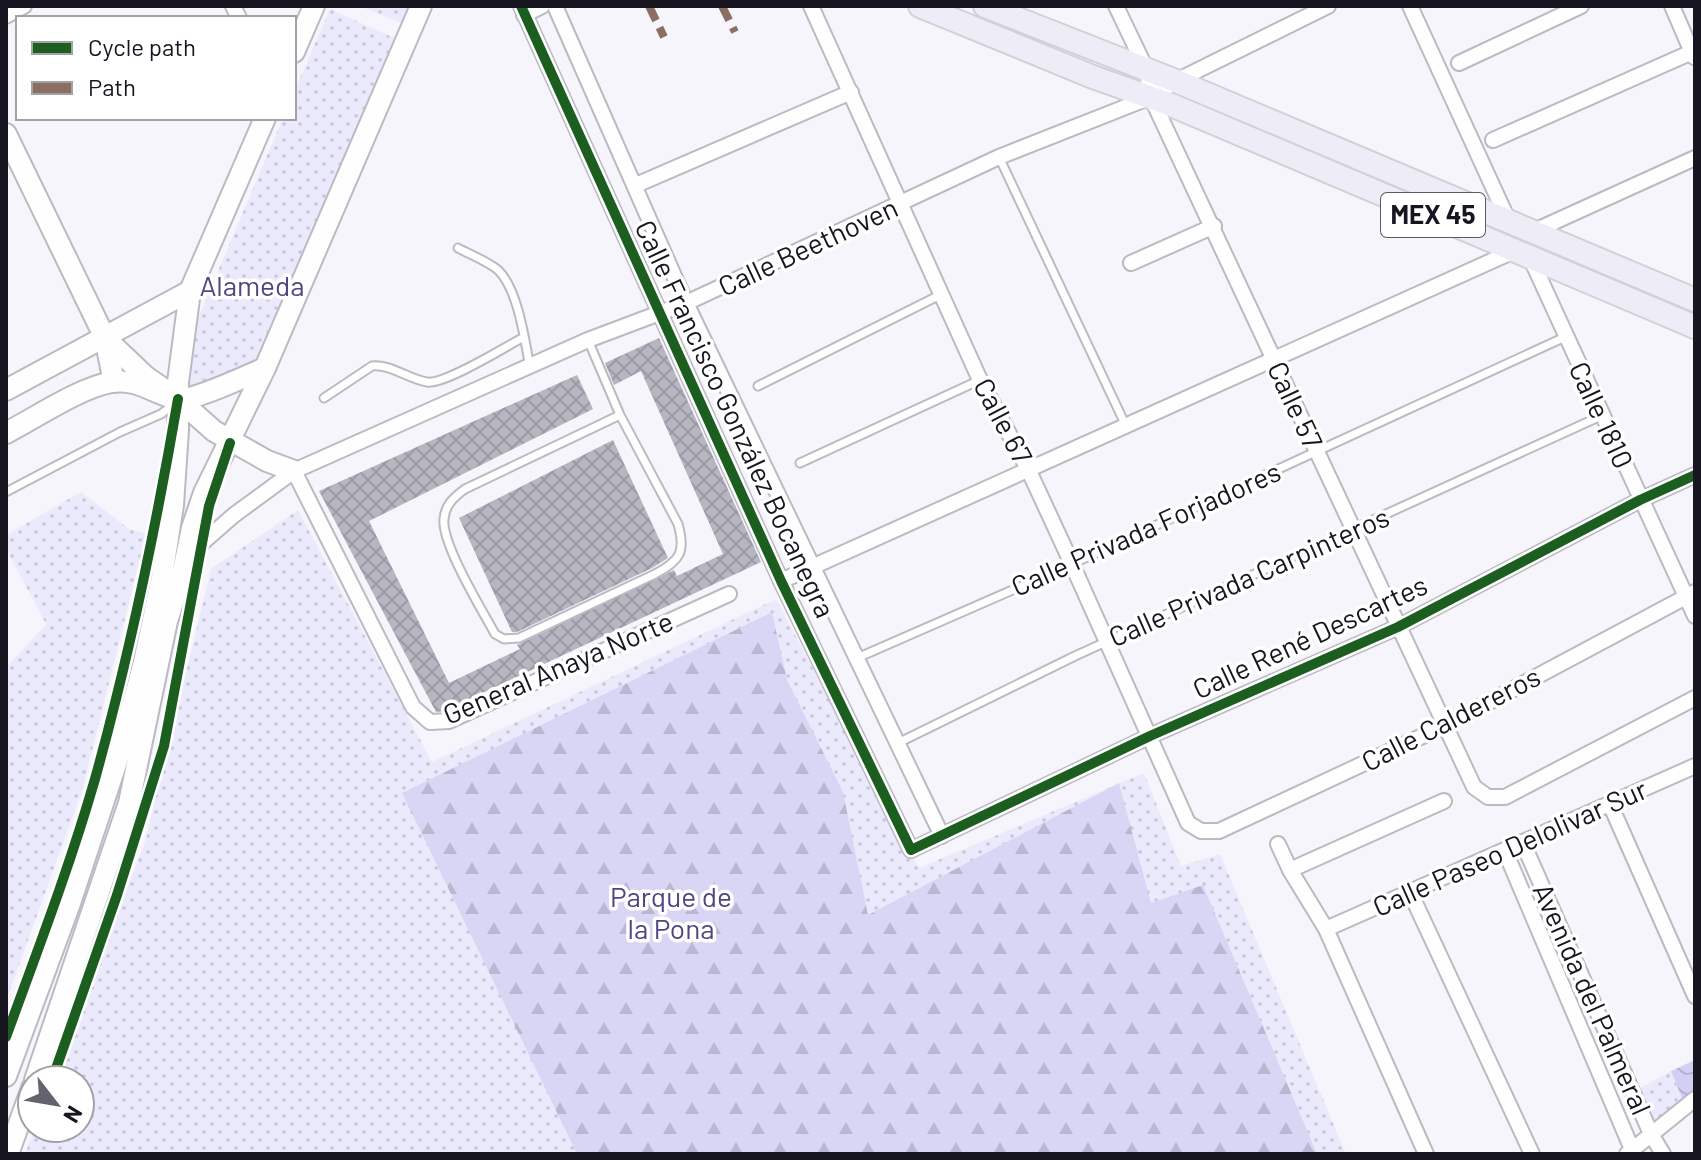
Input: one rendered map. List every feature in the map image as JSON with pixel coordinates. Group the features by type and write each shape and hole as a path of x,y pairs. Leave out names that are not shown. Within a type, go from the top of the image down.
{"main road":[{"path":"296,47 314,6"},
{"path":"40,1064 129,803 167,621 182,577 196,516 221,456 265,368 421,6"},
{"path":"911,6 930,11"},
{"name":"MEX 45","path":"986,6 1176,81 1695,300"},
{"name":"MEX 45","path":"930,11 1151,97 1695,327"},
{"path":"6,1076 69,906 132,707 169,541 177,468 179,363 190,291 264,120"},
{"path":"6,134 105,338 114,382"},
{"path":"6,390 190,291"},
{"path":"105,338 145,376 230,443 294,471"},
{"path":"6,433 92,388 114,382 143,385 178,399 192,397 265,368"},
{"path":"167,621 166,597 188,457 189,426 178,399"},
{"path":"8,1154 16,1132"}],"street":[{"path":"6,16 24,6"},
{"path":"523,10 542,6"},
{"name":"Calle Francisco González Bocanegra","path":"555,6 686,303 942,836"},
{"name":"Calle 67","path":"811,6 980,380 1029,471 1188,823 1201,831"},
{"name":"Calle 57","path":"1116,6 1147,71 1151,97 1474,787 1488,797 1505,797 1695,698"},
{"name":"Calle Beethoven","path":"182,577 202,543 294,471 588,340 686,303 999,157 1151,97 1176,81 1328,6"},
{"path":"1410,6 1509,223"},
{"path":"1459,63 1581,6"},
{"path":"1493,140 1693,55 1672,6"},
{"name":"Calle Francisco González Bocanegra","path":"523,10 781,581 911,850"},
{"path":"636,185 851,92"},
{"path":"1532,232 1695,158"},
{"path":"1131,263 1214,226"},
{"path":"781,581 1029,471 1273,357 1523,253"},
{"name":"Calle 1810","path":"1523,253 1603,415 1640,500 1690,595 1695,616"},
{"name":"General Anaya Norte","path":"294,471 413,707 430,722 449,721 729,594"},
{"name":"Calle René Descartes","path":"911,850 1150,736 1398,627 1640,500 1695,475"},
{"name":"Calle Caldereros","path":"1201,831 1219,831 1444,726 1690,595"},
{"name":"Calle Paseo Delolivar Sur","path":"1326,929 1695,766"},
{"path":"1290,870 1444,801"},
{"path":"1610,804 1695,996"},
{"name":"Avenida del Palmeral","path":"1523,843 1651,1134 1663,1154"},
{"path":"1278,844 1326,929 1426,1154"},
{"name":"Avenida del Palmeral","path":"1505,851 1631,1153"},
{"path":"1410,892 1532,1154"},
{"path":"1631,1153 1695,1099"}],"lane":[{"path":"999,157 1126,426"},
{"path":"458,248 497,269 504,279 510,289 530,368"},
{"path":"758,386 942,294"},
{"path":"324,398 372,366 380,365 419,380 437,383 524,337"},
{"name":"Calle Privada Forjadores","path":"857,658 1072,564 1565,337"},
{"path":"588,340 620,415 678,524 683,540 680,554 673,564 655,574 519,638 504,639 495,634 444,534 444,515 451,500 465,489 620,415"},
{"path":"800,463 980,380"},
{"path":"6,492 161,414 178,399"},
{"name":"Calle Privada Carpinteros","path":"897,743 1107,641 1603,415"}],"green space":[{"path":"360,6 408,6 401,23"},
{"name":"Alameda","path":"330,9 394,38 254,385 242,391 205,395 187,384 196,323 282,120 296,120 296,87"},
{"path":"81,492 129,529 146,534 82,791 6,1001 6,668 46,624 6,549 6,535"},
{"name":"Parque de la Pona","path":"298,510 432,762 776,599 919,868 1144,773 1181,866 1220,854 1346,1154 25,1154 29,1144 96,1144 96,1064 59,1064 145,842 211,569"},
{"path":"772,612 787,680 843,792 868,915 1119,783 1151,903 1203,885 1317,1154 577,1154 402,793"},
{"path":"1671,1071 1685,1106 1654,1132 1637,1090"}],"water":[{"path":"1695,1060 1695,1099 1685,1106 1671,1071"}],"building":[{"path":"659,338 761,562 444,711 436,712 319,491 577,375 593,409 369,521 449,683 520,649 517,645 674,570 677,576 723,554 641,371 614,385 605,363"},
{"path":"613,440 668,558 512,632 459,518"}],"marked path":[{"path":"649,6 664,37"},
{"path":"722,6 735,32"}],"cycle path":[{"path":"521,6 781,581 911,850 1150,736 1398,627 1640,500 1695,475"},
{"path":"6,1037 95,779 141,590 178,399"},
{"path":"58,1064 117,895 164,746 209,506 230,443"}]}
